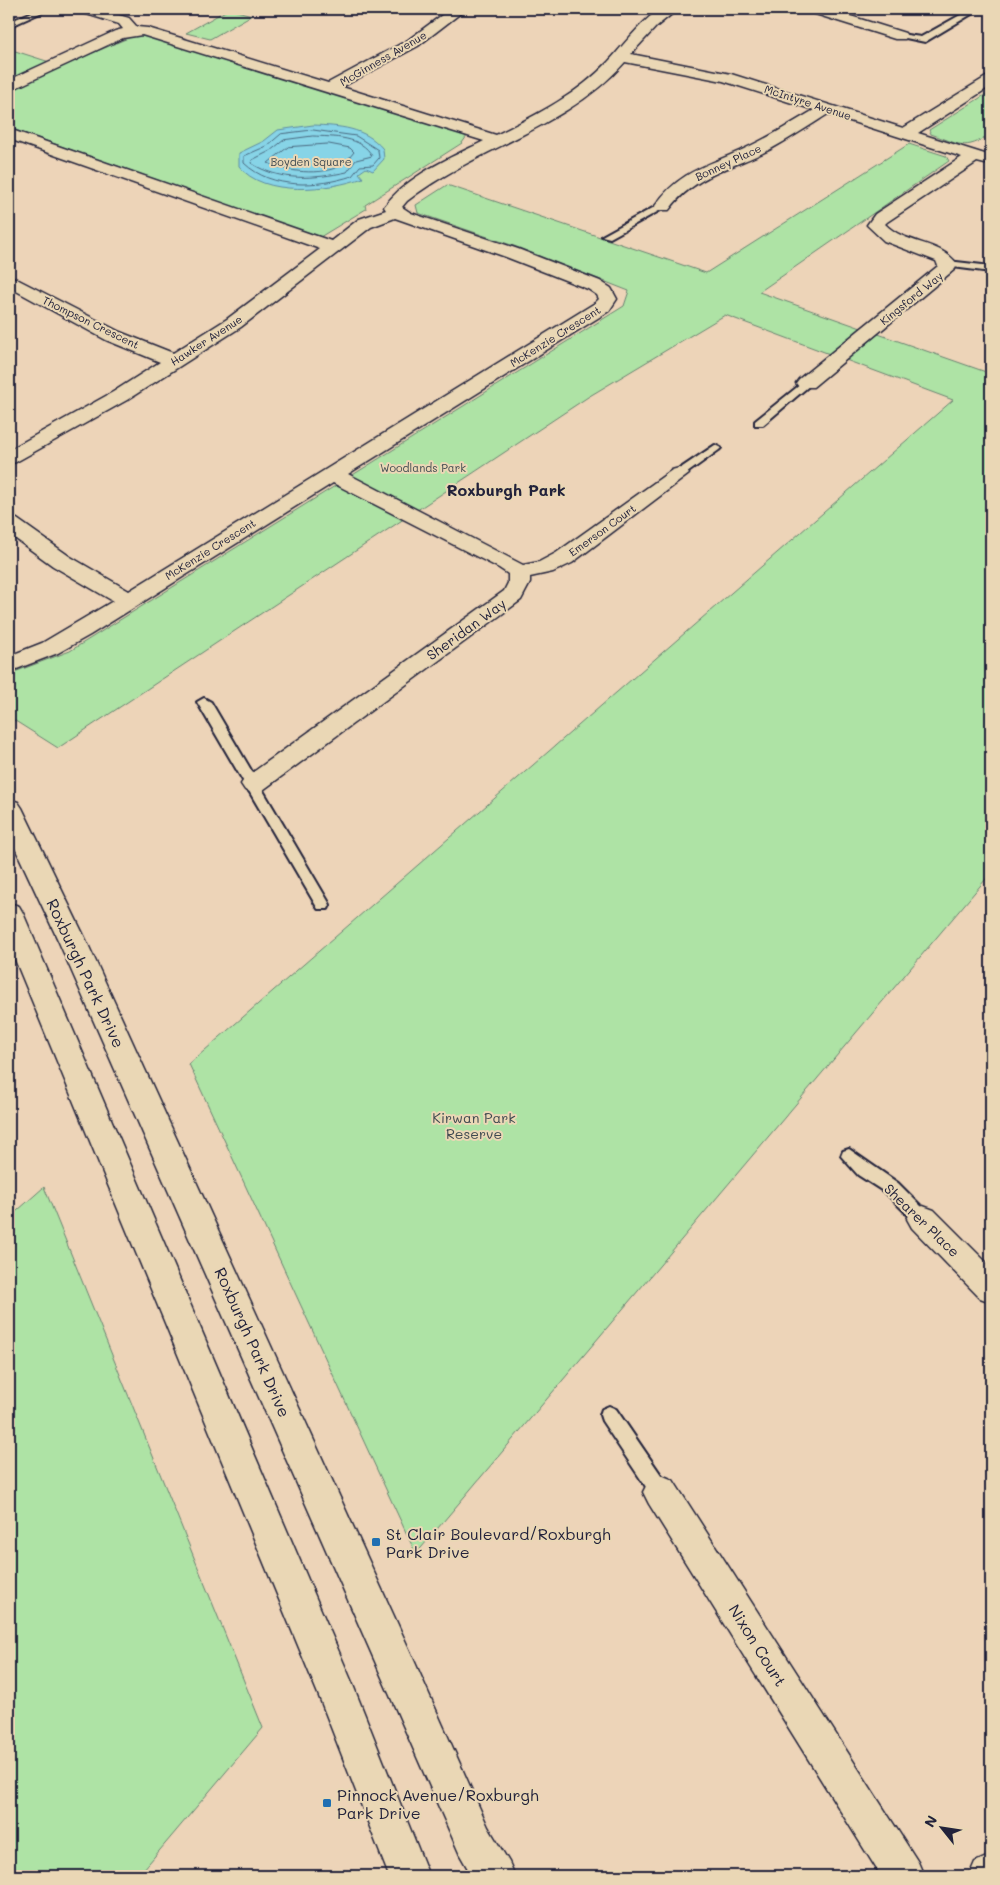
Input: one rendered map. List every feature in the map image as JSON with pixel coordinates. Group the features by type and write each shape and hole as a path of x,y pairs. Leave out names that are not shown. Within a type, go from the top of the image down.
{"street":[{"path":"85,9 124,21 132,32"},
{"name":"McGinness Avenue","path":"330,88 413,43 459,9"},
{"path":"396,212 394,207 397,200 450,166 537,120 583,91 622,57 647,26 670,9"},
{"path":"814,9 900,36"},
{"path":"9,86 120,34 132,32 154,33 497,140"},
{"name":"McIntyre Avenue","path":"622,57 726,77 981,158"},
{"path":"906,133 991,80"},
{"name":"Bonney Place","path":"663,206 670,194 681,184 763,146 828,108"},
{"path":"9,134 332,247"},
{"path":"981,158 991,148"},
{"name":"Kingsford Way","path":"806,383 942,275 948,264 934,253 892,239 883,233 876,225 881,218 981,158"},
{"name":"Hawker Avenue","path":"9,458 120,396 234,323 365,223 396,212"},
{"name":"McKenzie Crescent","path":"9,665 50,648 82,630 602,307 608,299 605,292 594,285 512,253 396,212"},
{"name":"Thompson Crescent","path":"9,280 113,336 175,361"},
{"path":"332,474 507,562 519,572"},
{"name":"Emerson Court","path":"519,572 545,566 564,558 679,474"},
{"path":"9,524 61,561 128,600"},
{"name":"Sheridan Way","path":"254,784 512,595 519,583 519,572"},
{"name":"McKenzie Crescent","path":"9,648 48,641 82,630"},
{"name":"Roxburgh Park Drive","path":"9,808 72,940 392,1653 474,1841 495,1876"},
{"path":"9,913 333,1685 409,1876"},
{"name":"Shearer Place","path":"923,1219 991,1288"},
{"name":"Nixon Court","path":"661,1492 904,1876"}],"lane":[{"path":"9,25 45,9"},
{"path":"900,36 922,40 976,9"},
{"name":"Bonney Place","path":"608,236 663,206"},
{"path":"948,264 991,269"},
{"path":"759,423 806,383"},
{"path":"679,474 715,448"},
{"path":"204,702 323,904"},
{"name":"Shearer Place","path":"849,1156 864,1170 892,1188 923,1219"},
{"name":"Nixon Court","path":"609,1415 661,1492"}],"green space":[{"path":"229,9 252,15 210,39 186,33"},
{"name":"Boyden Square","path":"135,35 145,36 467,136 462,143 365,205 366,209 320,237 9,128 9,91 28,82 9,76 9,49 62,66"},
{"path":"991,91 991,134 982,140 968,145 956,143 931,134 929,130"},
{"name":"Kirwan Park Reserve","path":"909,144 946,156 949,161 759,292 986,372 991,367 991,873 416,1554 189,1064 953,400 725,315 588,397 58,748 9,717 9,674 70,651 624,306 629,291 514,246 418,213 416,205 447,185 706,273"},
{"path":"44,1187 263,1728 138,1876 9,1876 9,1218"}],"water":[{"path":"313,125 342,127 360,132 368,136 383,149 384,159 373,171 366,168 359,173 363,178 333,186 316,188 280,187 264,183 250,176 239,166 239,153 264,141 278,130"}],"place":[{"name":"St Clair Boulevard/Roxburgh Park Drive","path":"376,1542"},
{"name":"Pinnock Avenue/Roxburgh Park Drive","path":"327,1803"}],"district":[{"name":"Roxburgh Park","path":"506,489"}],"park label":[{"name":"Woodlands Park","path":"423,467"}]}
